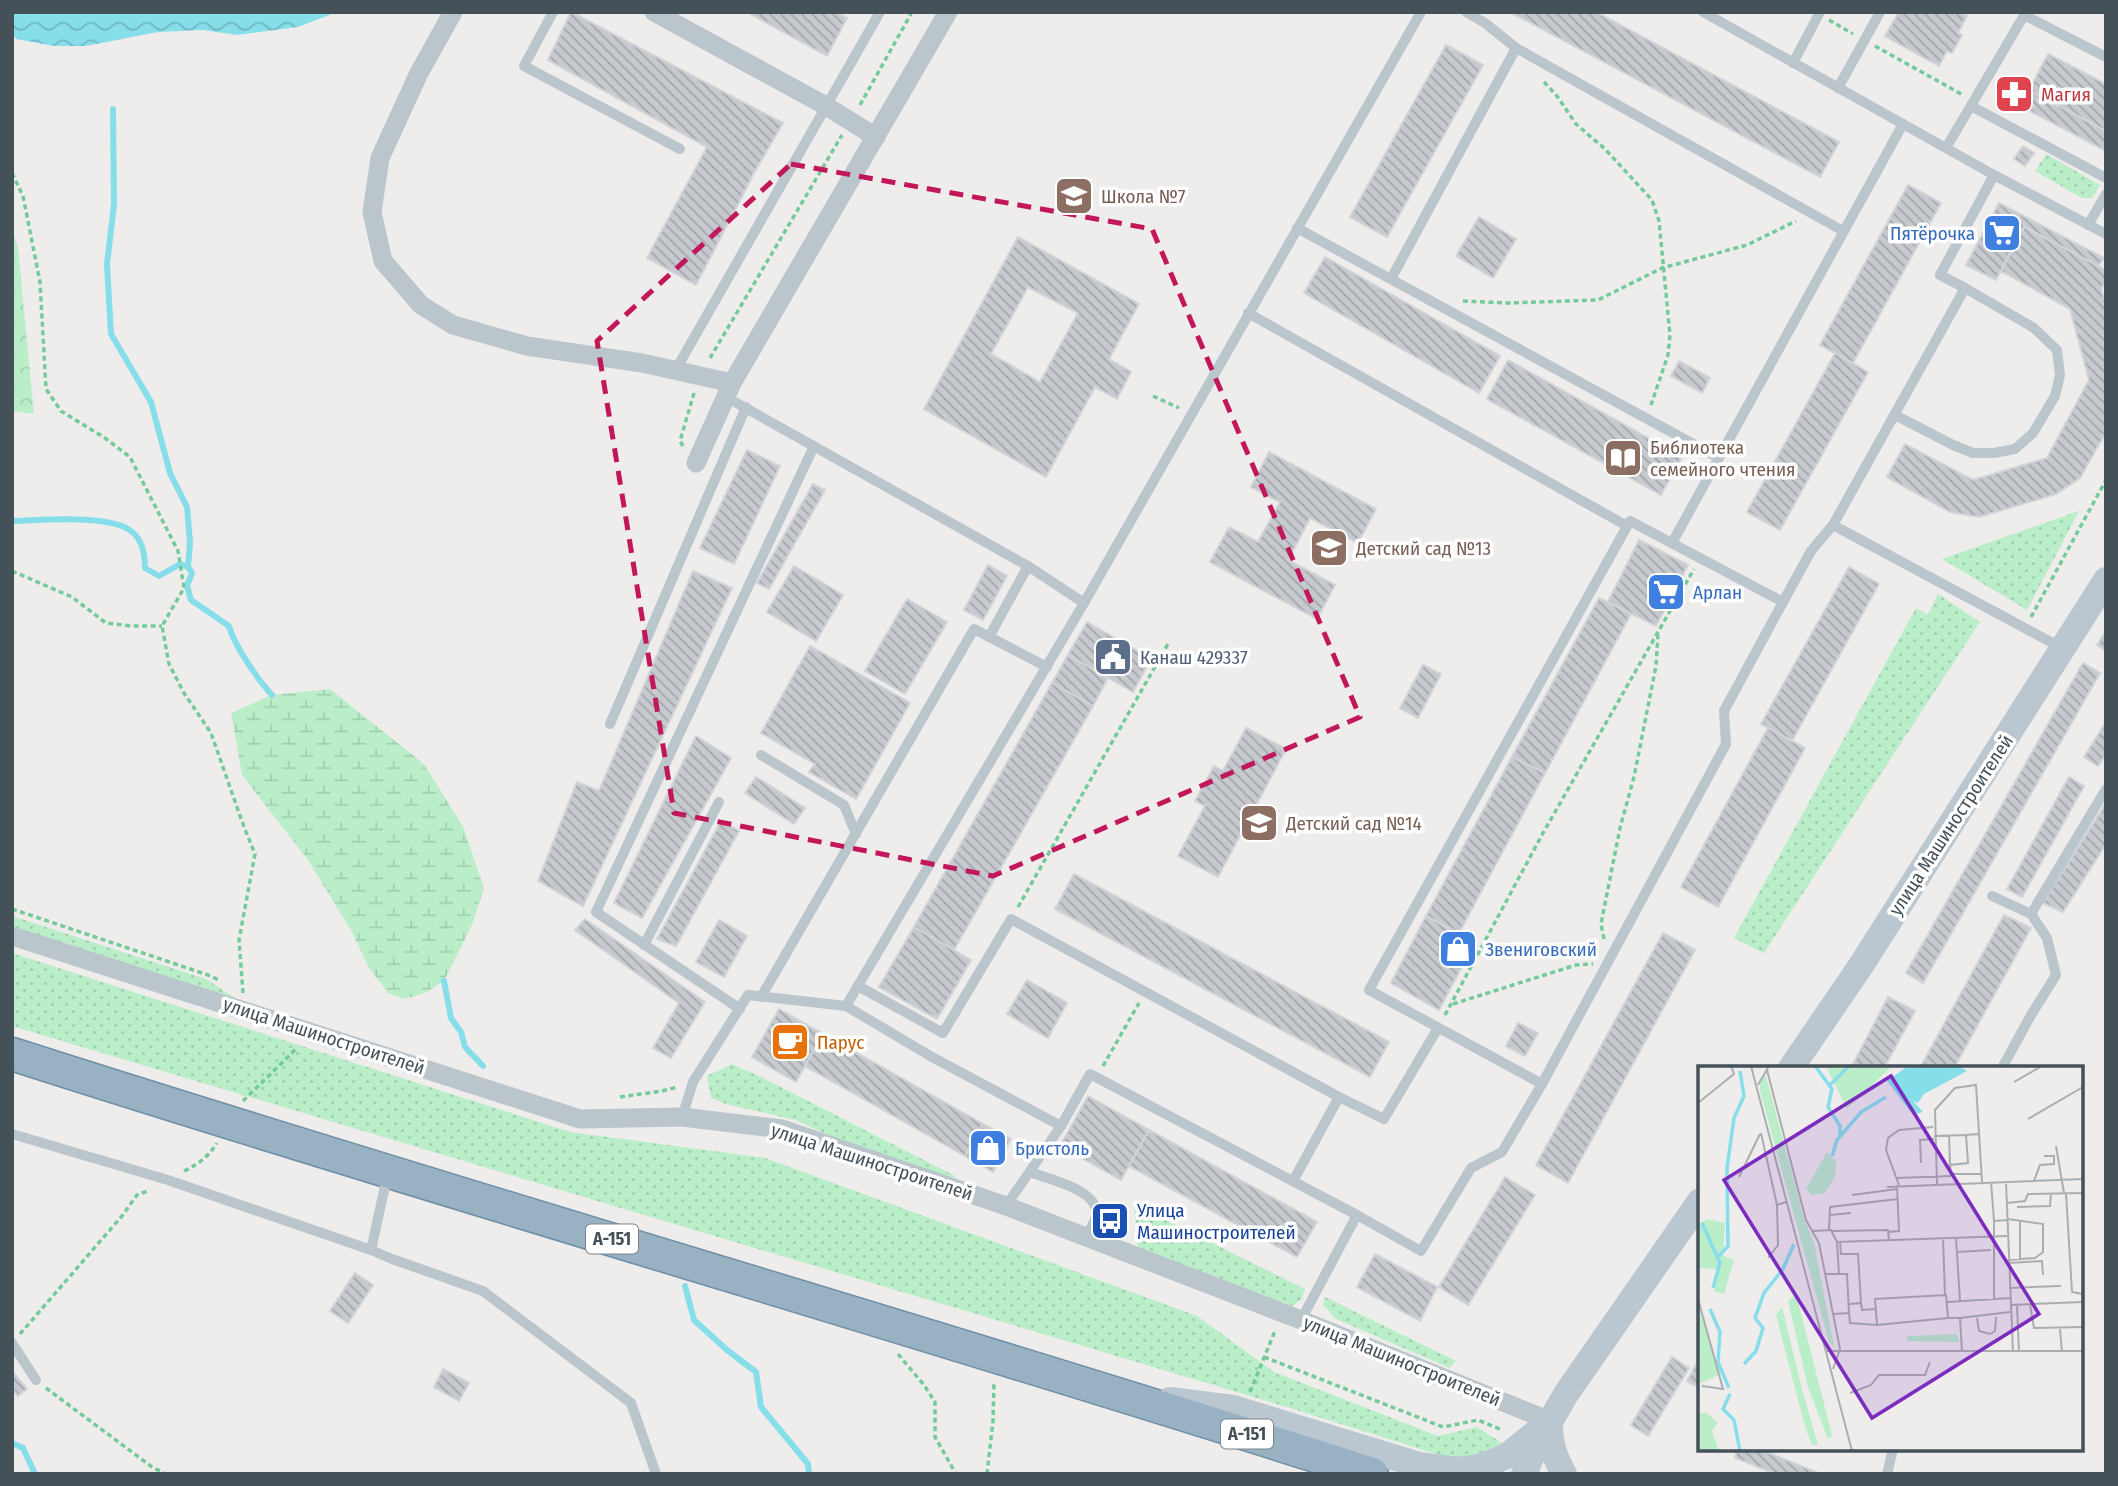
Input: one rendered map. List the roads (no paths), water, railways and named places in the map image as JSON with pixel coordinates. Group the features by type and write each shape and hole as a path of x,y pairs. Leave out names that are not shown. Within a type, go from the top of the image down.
{"highway":[{"name":"А-151","path":"12,1054 229,1124 880,1320 1372,1474"}],"main road":[{"name":"улица Машиностроителей","path":"1792,1066 1860,967 2106,580"},
{"path":"1524,1474 1550,1421 1698,1203"},
{"path":"1121,1394 1233,1408 1419,1465 1456,1470 1480,1467 1507,1456 1550,1421"},
{"path":"1550,1421 1553,1451 1564,1474"}],"street":[{"path":"453,12 419,73 380,158 372,212 383,261 421,305 453,325 527,346 642,363 700,375 729,390"},
{"path":"654,12 826,106 876,137"},
{"path":"696,463 729,390 948,12"},
{"name":"улица Машиностроителей","path":"12,936 580,1119 682,1117 782,1129 1006,1206 1301,1320 1550,1421"}],"lane":[{"path":"553,12 524,66 680,149"},
{"path":"675,371 880,12"},
{"path":"846,1006 1047,667 1421,12"},
{"path":"1466,12 1485,23 1516,48 1843,231"},
{"path":"1703,12 1994,175 2106,234"},
{"path":"1838,88 1880,12"},
{"path":"1793,63 1819,13"},
{"path":"1946,148 2025,14 2106,57"},
{"path":"1391,279 1516,48"},
{"path":"1972,103 2106,178"},
{"path":"1672,543 1903,124"},
{"path":"1895,415 1973,453 1994,453 2015,449 2033,433 2055,396 2060,375 2057,350 2034,328 1940,275 1994,175"},
{"path":"2088,225 2106,194"},
{"path":"1297,228 1719,458"},
{"path":"1006,1206 1061,1126 1090,1074 1421,1251 1471,1168 1502,1152 1542,1084 1726,744 1724,711 1811,551 1833,526 1965,288"},
{"path":"1248,313 1627,526"},
{"path":"729,390 746,407 1028,566 1084,603"},
{"path":"610,724 746,407"},
{"path":"740,1010 596,912 814,446"},
{"path":"1542,1084 1369,990 1630,521 1783,602"},
{"path":"1833,526 2063,649"},
{"path":"989,636 1028,566"},
{"path":"761,997 974,629 1047,667"},
{"path":"761,755 844,805 856,834"},
{"path":"2031,914 2106,789"},
{"path":"644,945 719,802"},
{"path":"1992,896 2031,914 2047,938 2056,975 2003,1066"},
{"path":"858,986 943,1032 1011,919 1384,1119 1438,1028"},
{"path":"682,1117 693,1082 748,995 846,1006 932,1057 1061,1126"},
{"path":"1293,1181 1339,1097"},
{"path":"12,1134 168,1180 371,1250 482,1292 631,1403 656,1474"},
{"path":"371,1250 388,1172"},
{"path":"1030,1172 1089,1196 1096,1216 1087,1237"},
{"path":"1301,1320 1357,1215"},
{"path":"13,1343 36,1380"},
{"path":"1887,1474 1893,1451"}],"water":[{"path":"12,12 337,12 298,27 237,35 203,30 158,32 86,46 54,46 16,39 12,34"}],"waterway":[{"path":"113,109 114,205 107,264 111,334 151,402 170,473 187,507 190,542 188,567 192,573 187,586 191,600 229,626 247,662 272,695"},
{"path":"12,521 72,519 117,525 137,536 145,568 159,576 180,564 188,567"},
{"path":"444,981 451,1018 461,1032 465,1047 483,1066"},
{"path":"685,1286 694,1320 756,1372 761,1407 808,1464 809,1474"},
{"path":"12,1443 23,1448 35,1474"}],"place":[{"name":"Магия","path":"2014,94"},
{"name":"Школа №7","path":"1074,196"},
{"name":"Пятёрочка","path":"2002,233"},
{"name":"Библиотека семейного чтения","path":"1623,458"},
{"name":"Детский сад №13","path":"1329,548"},
{"name":"Арлан","path":"1666,592"},
{"name":"Канаш 429337","path":"1113,657"},
{"name":"Детский сад №14","path":"1259,823"},
{"name":"Звениговский","path":"1458,949"},
{"name":"Парус","path":"790,1042"},
{"name":"Бристоль","path":"988,1148"},
{"name":"Улица Машиностроителей","path":"1110,1221"}]}
